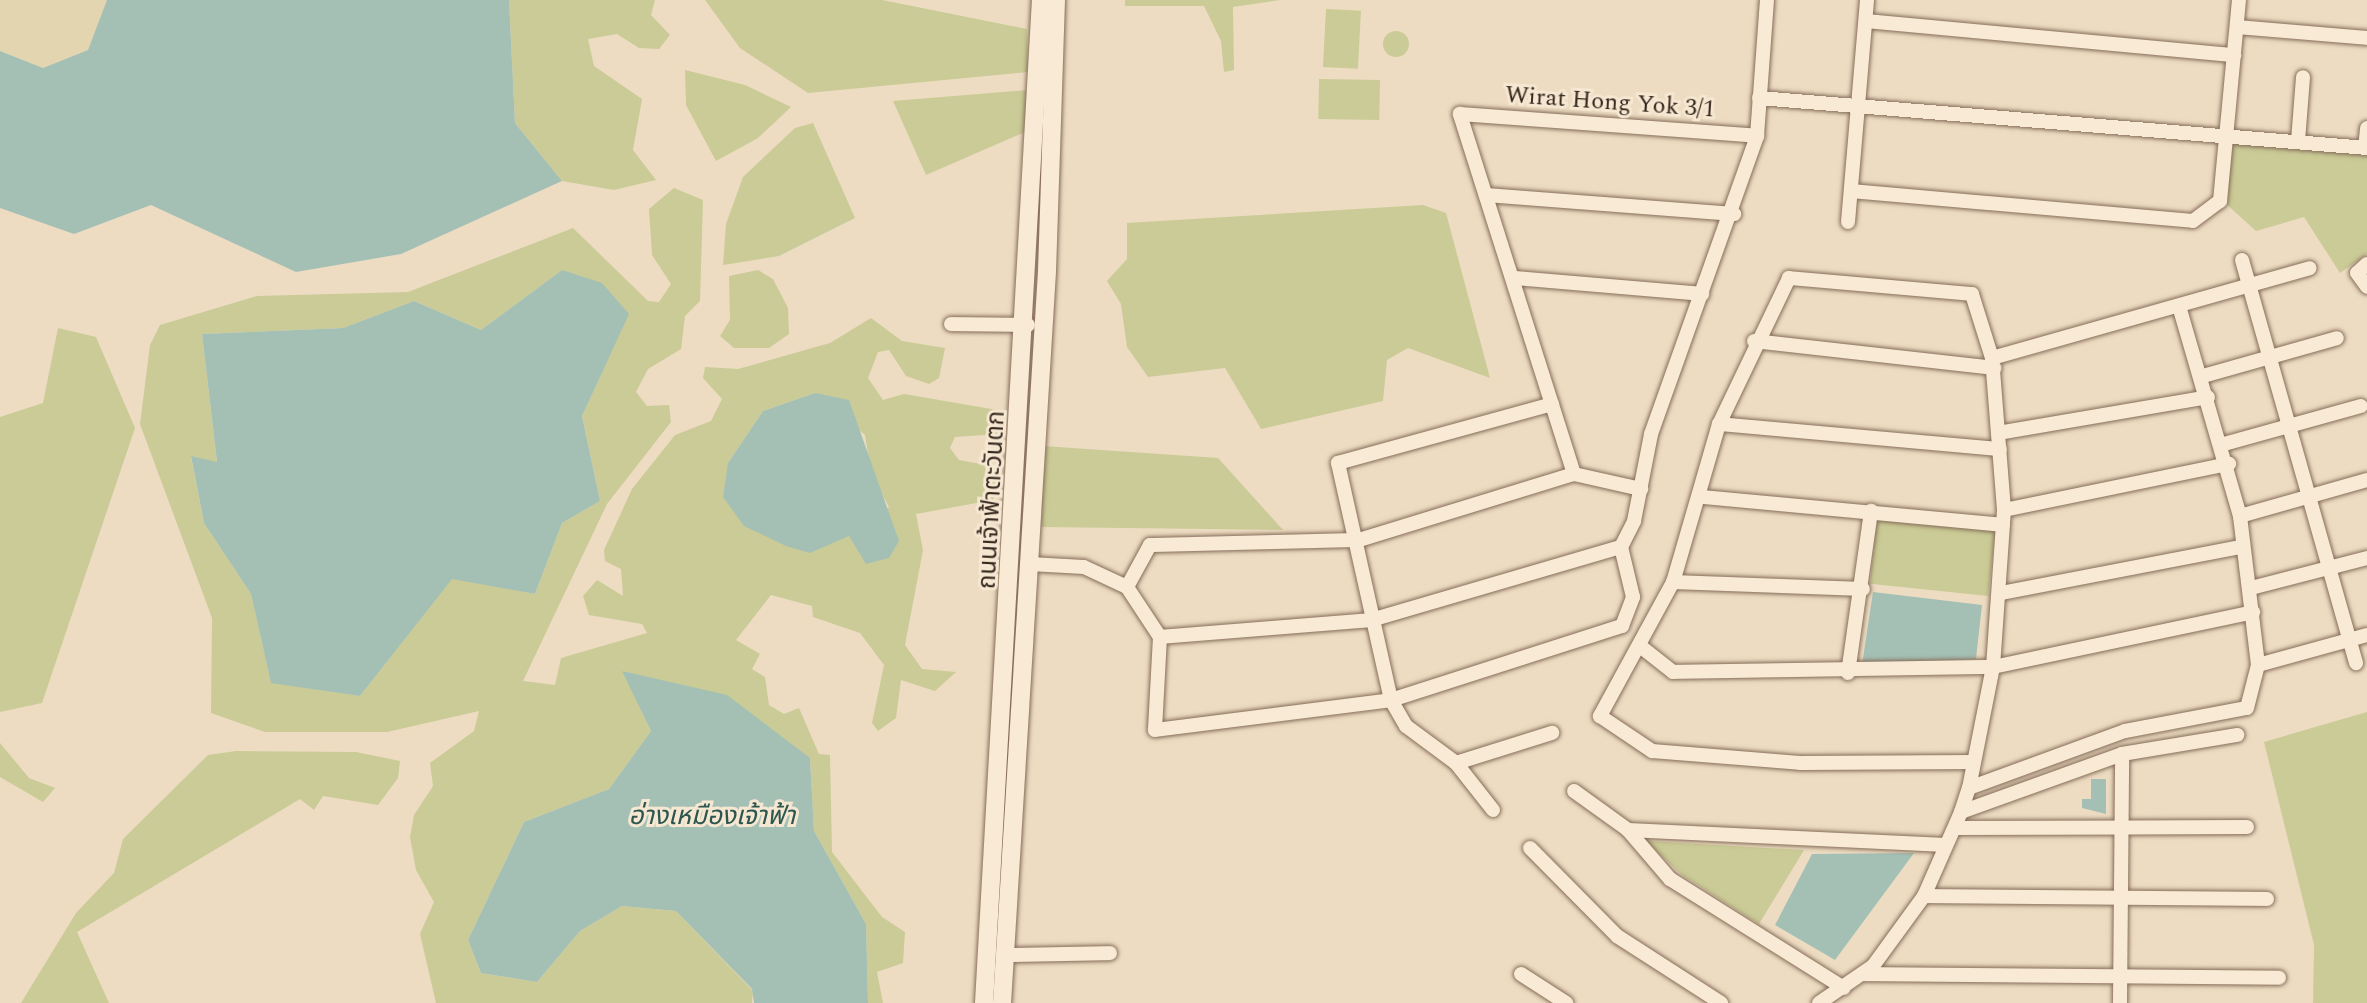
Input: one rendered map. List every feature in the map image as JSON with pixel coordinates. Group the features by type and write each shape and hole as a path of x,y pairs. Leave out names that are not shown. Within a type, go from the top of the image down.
{"main road":[{"name":"ถนนเจ้าฟ้าตะวันตก","path":"984,1003 1028,325 1041,0"},
{"name":"ถนนเจ้าฟ้าตะวันตก","path":"1002,1003 1030,564 1056,0"}],"street":[{"path":"1030,564 1084,567 1127,587 1160,637 1155,730 1391,700 1622,626 1633,597 1621,547 1641,489 1651,434 1734,214 1757,136 1767,0"},
{"path":"1848,222 1867,0"},
{"path":"1851,191 2193,221 2220,201 2239,0"},
{"path":"1866,21 2234,55"},
{"path":"2237,27 2367,38"},
{"path":"2298,141 2303,77"},
{"path":"1759,98 2227,134 2366,148 2367,128"},
{"name":"Wirat Hong Yok 3/1","path":"1486,195 1460,114 1757,136"},
{"path":"1574,474 1516,278 1486,195 1734,214"},
{"path":"2242,260 2292,425 2327,568 2356,663"},
{"path":"2367,264 2357,273 2367,287"},
{"path":"1754,341 1993,363 2309,268"},
{"path":"1516,278 1702,294"},
{"path":"1819,1003 1862,974 1924,896 1955,828 1969,788 1993,667 2001,593 2003,518 1993,363 1972,294 1789,278 1754,341 1719,424 1703,497 1673,582 1600,716 1652,751 1800,763 1974,762"},
{"path":"1969,788 2125,731 2247,708 2258,665 2251,588 2241,547 2240,516 2224,444 2180,309"},
{"path":"951,324 1028,325"},
{"path":"2203,376 2337,338"},
{"path":"1998,433 2208,397"},
{"path":"1493,810 1456,763 1406,726 1391,700 1371,620 1359,540 1338,463 1552,404"},
{"path":"2224,444 2361,406"},
{"path":"1719,424 2000,449"},
{"path":"1703,497 2003,518 2229,464"},
{"path":"1127,587 1150,545 1359,540 1574,474 1641,489"},
{"path":"2240,516 2367,480"},
{"path":"1848,673 1863,589 1871,511"},
{"path":"1160,637 1371,620 1621,547"},
{"path":"2001,593 2241,547"},
{"path":"2251,588 2367,558"},
{"path":"1673,582 1863,589"},
{"path":"1640,646 1673,672 1848,673 1993,667 2253,612"},
{"path":"2258,665 2367,635"},
{"path":"1456,763 1552,733"},
{"path":"1961,812 2122,754 2237,735"},
{"path":"2120,1003 2122,754"},
{"path":"1574,791 1628,830 1670,879 1844,988"},
{"path":"1955,828 2247,827"},
{"path":"1628,830 1946,845"},
{"path":"1530,848 1617,936 1721,1003"},
{"path":"1924,896 2267,899"},
{"path":"1007,955 1110,953"},
{"path":"1521,974 1566,1003"},
{"path":"1862,974 2120,979 2279,978"}],"shaded area":[{"path":"0,0 107,0 88,50 43,68 0,51"}],"green space":[{"path":"509,0 655,0 651,15 670,35 659,49 639,48 617,34 588,39 594,66 642,99 633,150 656,180 614,190 562,181 515,123"},
{"path":"705,0 882,0 1027,29 1028,72 808,93 740,48"},
{"path":"1125,0 1280,0 1233,7 1234,70 1224,72 1221,41 1204,6 1125,6"},
{"path":"1326,9 1361,11 1358,69 1323,67"},
{"path":"1396,31 1405,35 1409,44 1405,53 1396,57 1387,53 1383,44 1387,35"},
{"path":"685,70 745,85 791,107 758,138 716,161 686,105"},
{"path":"1319,79 1380,80 1379,120 1318,119"},
{"path":"1027,90 1025,132 926,175 893,101"},
{"path":"813,123 855,218 779,256 723,265 726,224 743,177 795,128"},
{"path":"2230,138 2367,151 2367,254 2340,273 2304,217 2256,231 2224,202"},
{"path":"674,188 703,200 700,301 685,316 681,349 648,369 636,392 647,406 669,405 671,422 607,504 523,681 555,685 561,658 647,633 642,624 589,615 583,596 597,580 623,596 621,569 605,561 604,550 632,489 675,435 711,421 722,399 703,378 705,367 738,369 830,343 871,318 902,341 945,348 939,378 929,384 906,376 889,350 878,352 868,378 883,400 904,394 1003,411 998,434 955,437 950,448 959,460 1002,468 993,500 916,514 923,550 905,645 922,669 956,672 935,691 901,680 896,718 878,731 872,723 884,665 860,633 813,617 812,606 771,595 736,640 760,654 752,669 765,677 769,705 784,714 799,708 819,754 830,755 832,852 882,917 905,932 903,963 877,972 883,1003 868,1003 866,924 814,831 810,758 623,671 651,731 609,789 524,822 468,940 481,973 537,982 580,931 622,906 676,911 753,991 752,1003 436,1003 420,934 434,902 416,870 410,837 414,815 433,786 430,763 474,731 479,711 387,732 265,732 211,713 212,618 140,424 150,345 160,325 257,296 408,292 573,228 648,301 659,302 671,284 652,255 649,209","holes":["562,270 628,314 582,416 600,501 562,523 535,594 452,578 360,696 271,682 251,594 204,523 191,457 217,463 202,334 343,328 414,301 481,330","815,393 865,435 871,473 889,507 849,536 829,540 728,463 763,411"]},
{"path":"1423,205 1446,213 1490,378 1408,348 1387,360 1383,401 1261,429 1225,368 1148,377 1127,347 1121,304 1107,281 1127,259 1127,223"},
{"path":"758,270 773,279 788,308 789,334 769,348 734,348 720,336 730,320 729,276"},
{"path":"58,328 96,337 135,428 42,703 0,712 0,417 43,403"},
{"path":"1043,446 1218,458 1283,530 1041,527"},
{"path":"1877,516 1995,528 1988,596 1870,584"},
{"path":"2367,712 2367,1003 2313,1003 2314,945 2264,742"},
{"path":"0,743 29,778 55,788 43,802 0,777"},
{"path":"236,751 356,752 400,761 398,778 378,805 323,796 314,810 300,799 77,932 109,1003 21,1003 76,913 114,873 123,839 208,755"},
{"path":"1646,841 1804,850 1759,924 1682,875"}],"water":[{"path":"107,0 509,0 515,123 562,181 401,254 296,272 151,205 74,234 0,208 0,51 43,68 88,50"},
{"path":"562,270 602,283 629,314 582,416 600,501 562,523 535,594 452,579 360,696 271,683 251,594 204,523 191,456 217,462 202,334 343,328 414,301 481,330"},
{"path":"815,393 849,400 899,541 889,558 866,564 849,536 810,553 786,546 744,526 723,497 728,463 763,411"},
{"path":"1873,592 1982,605 1976,659 1862,665"},
{"name":"อ่างเหมืองเจ้าฟ้า","path":"622,671 727,695 810,758 814,831 866,924 868,1003 754,1003 752,989 676,911 622,906 580,931 537,982 481,973 468,940 524,822 609,789 651,731"},
{"path":"2091,779 2106,779 2106,814 2082,808 2082,799 2091,799"},
{"path":"1914,853 1835,960 1775,925 1812,854"}]}
